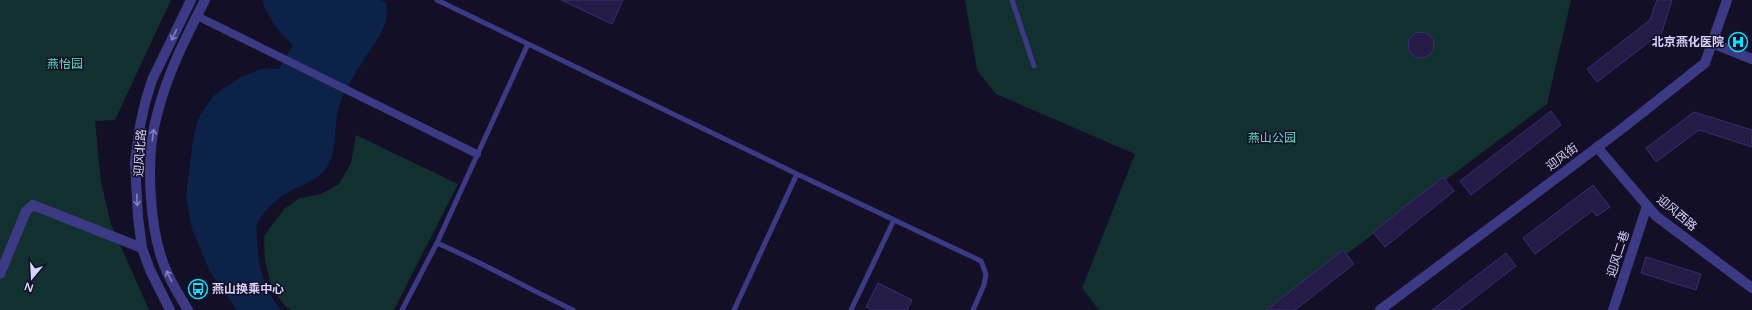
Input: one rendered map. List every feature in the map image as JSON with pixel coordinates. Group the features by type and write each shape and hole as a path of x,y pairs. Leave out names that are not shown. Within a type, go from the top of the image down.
{"street":[{"path":"170,310 150,270 142,248 138,217 135,162 140,126 152,80 191,0"},
{"name":"迎风北路","path":"188,310 165,269 158,244 152,204 150,164 152,135 160,103 179,53 205,0"},
{"name":"迎风街","path":"1380,310 1597,148 1705,63 1727,0"},
{"path":"197,16 478,154"},
{"path":"1712,43 1752,59"},
{"name":"迎风西路","path":"1597,148 1656,216 1752,288"},
{"path":"0,274 26,211 33,205 142,248"},
{"name":"迎风二巷","path":"1613,310 1647,206"}],"lane":[{"path":"437,0 796,174 981,261 986,274 984,285 974,310"},
{"path":"1012,0 1034,66"},
{"path":"402,310 437,242 528,44"},
{"path":"734,310 796,174"},
{"path":"851,310 894,220"},
{"path":"437,242 573,310"}],"green space":[{"name":"燕怡园","path":"0,0 171,0 115,120 95,121 101,182 111,224 149,310 0,310"},
{"name":"燕山公园","path":"965,0 1571,0 1547,104 1272,310 1099,310 1082,288 1135,154 996,94 977,70"},
{"path":"356,135 458,184 394,310 291,310 285,306 272,289 265,261 264,236 284,209 300,198 321,194 339,184 351,163"}],"water":[{"path":"262,0 381,0 386,3 387,11 384,27 350,82 340,103 336,120 334,147 329,164 316,178 290,191 277,200 265,211 257,225 259,259 263,277 270,294 281,310 237,310 210,272 192,229 186,197 193,140 198,119 213,96 239,78 264,68 279,69 293,45 274,25"}],"building":[{"path":"561,0 623,0 612,24"},
{"path":"1657,0 1672,0 1662,32 1597,82 1587,69 1650,20"},
{"path":"1421,32 1430,36 1434,45 1430,54 1421,58 1412,54 1408,45 1412,36"},
{"path":"1551,111 1561,125 1471,195 1460,181"},
{"path":"1694,112 1752,130 1752,147 1699,130 1656,162 1646,148"},
{"path":"1443,177 1454,191 1385,247 1373,232"},
{"path":"1593,185 1610,207 1597,216 1592,211 1535,254 1523,238"},
{"path":"1343,250 1354,264 1295,310 1266,310"},
{"path":"1506,253 1516,266 1459,310 1432,310"},
{"path":"1646,257 1701,274 1696,290 1641,273"},
{"path":"878,283 912,300 907,310 873,310 866,307"}],"place":[{"name":"北京燕化医院","path":"1738,42"},
{"name":"燕山换乘中心","path":"198,289"}]}
